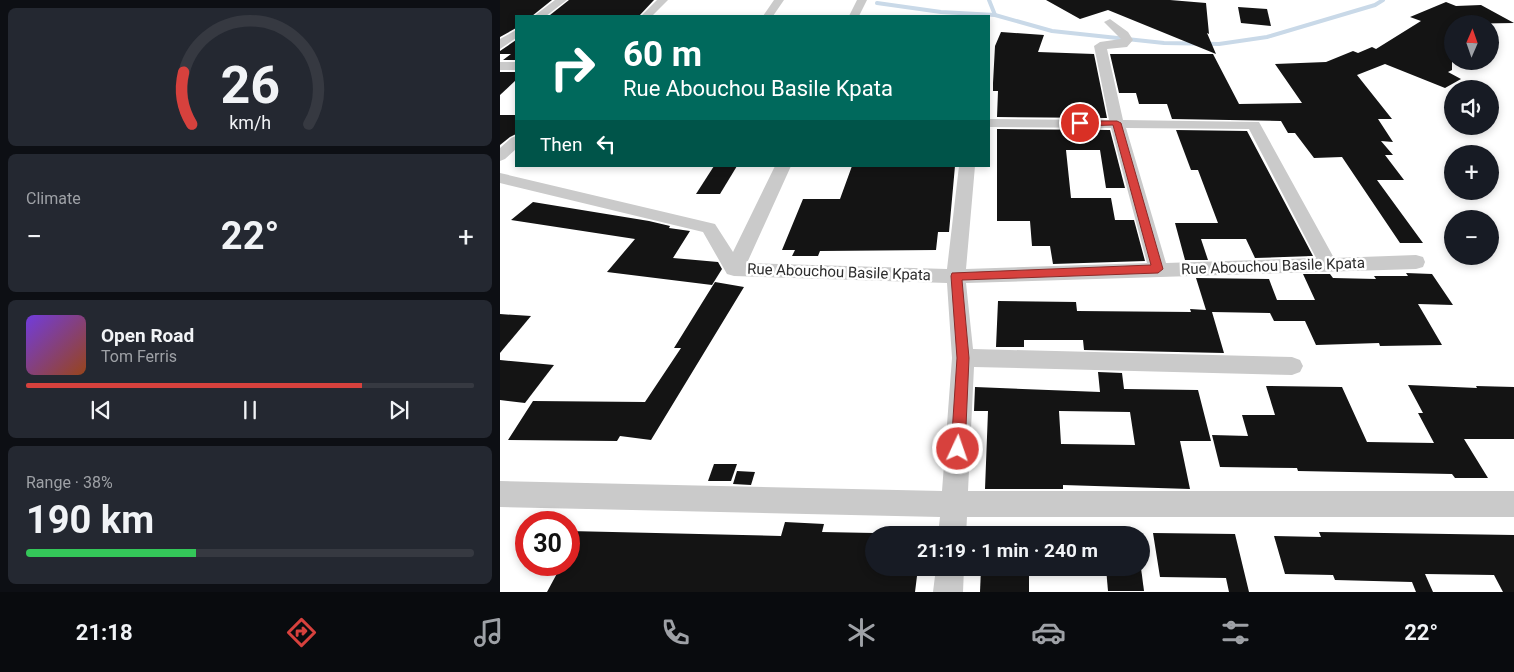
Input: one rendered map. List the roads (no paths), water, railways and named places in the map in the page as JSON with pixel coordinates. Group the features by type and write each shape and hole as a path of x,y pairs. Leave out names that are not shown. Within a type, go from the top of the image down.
{"street":[{"path":"540,15 562,0"},
{"path":"647,15 663,0"},
{"path":"769,15 779,0"},
{"path":"854,15 862,0"},
{"path":"1110,22 1124,34 1127,40 1123,44 1100,46 1117,123 1158,269"},
{"path":"500,45 515,34"},
{"path":"500,66 515,66"},
{"path":"990,123 1254,125 1328,264"},
{"path":"500,156 515,142"},
{"path":"734,269 783,167"},
{"path":"953,526 963,358 956,276 967,167"},
{"name":"Rue Abouchou Basile Kpata","path":"500,178 709,228 734,269 956,276 1416,262"},
{"path":"963,358 1292,366"},
{"path":"500,494 954,504 1514,504"},
{"path":"948,592 949,576"}],"waterway":[{"path":"989,0 995,15"},
{"path":"995,15 1052,31 1164,43 1219,44 1267,37 1375,5 1383,0"},
{"path":"877,3 941,12 995,15"}]}
